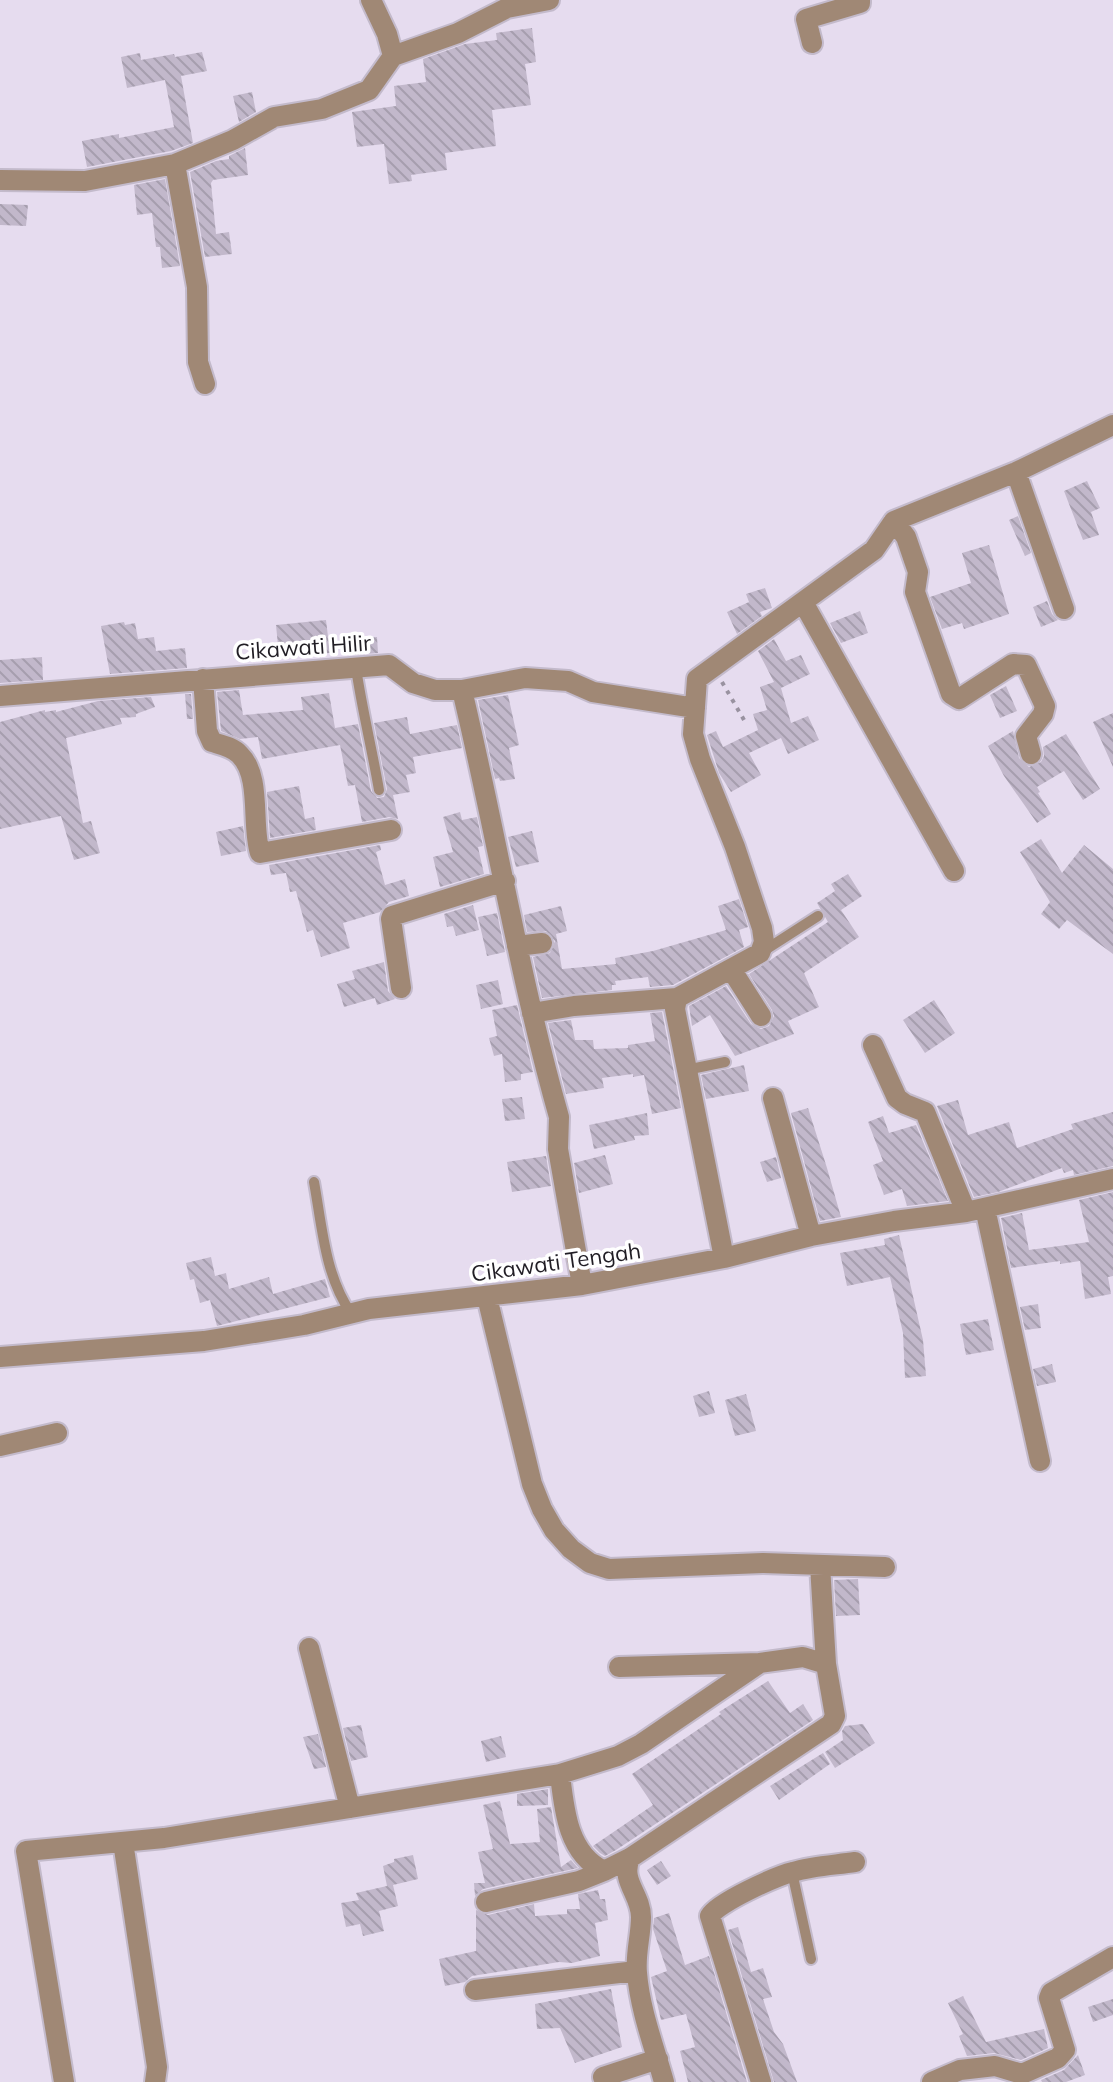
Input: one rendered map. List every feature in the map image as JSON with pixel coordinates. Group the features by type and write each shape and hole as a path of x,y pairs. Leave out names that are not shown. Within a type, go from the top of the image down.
{"street":[{"path":"371,0 387,34 393,56"},
{"path":"0,180 85,181 175,164 233,140 274,117 322,109 369,90 393,56 458,33 507,8 549,0"},
{"path":"812,43 806,19 860,3 860,0"},
{"path":"175,164 197,287 198,362 205,384"},
{"path":"532,1013 574,1006 677,998 760,953 764,942 762,928 693,734 697,679 804,604 874,550 894,521 1016,472 1113,425"},
{"path":"1016,472 1064,609"},
{"path":"894,521 906,537 918,572 915,592 951,694 959,699 1013,664 1026,665 1045,706 1043,714 1026,736 1031,754"},
{"path":"804,604 954,871"},
{"name":"Cikawati Hilir","path":"0,696 389,665 422,687 435,690 462,690 525,678 568,681 593,692 695,708"},
{"path":"203,679 207,731 212,742 241,755 251,772 260,853 391,830"},
{"path":"462,690 505,881 507,909 559,1117 558,1149 582,1285"},
{"path":"401,988 392,916 505,881"},
{"path":"517,946 542,943"},
{"path":"731,969 761,1016"},
{"path":"677,998 675,1009 686,1070 724,1258"},
{"path":"873,1045 897,1098 925,1112 976,1210 1040,1461"},
{"path":"773,1098 811,1236"},
{"name":"Cikawati Tengah","path":"0,1357 204,1341 304,1325 369,1309 582,1285 724,1258 811,1236 976,1210 1113,1179"},
{"path":"487,1297 532,1484 554,1530 571,1549 590,1563 609,1569 763,1563 885,1567"},
{"path":"0,1446 57,1433"},
{"path":"486,1902 579,1881 630,1858 831,1724 835,1716 826,1664 820,1565"},
{"path":"309,1648 350,1808"},
{"path":"619,1667 760,1663 803,1657 826,1664"},
{"path":"64,2082 26,1851 164,1838 560,1774 618,1756 641,1744 760,1663"},
{"path":"560,1774 575,1844 589,1862 604,1871"},
{"path":"123,1842 157,2067 155,2082"},
{"path":"630,1858 627,1878 639,1903 641,1917 636,1971 646,2021 664,2082"},
{"path":"761,2082 710,1916 713,1910 725,1903 792,1872 855,1862"},
{"path":"932,2082 960,2070 983,2067 1003,2066 1019,2075 1036,2075 1065,2050 1049,1998 1051,1993 1113,1957"},
{"path":"475,1990 636,1971"},
{"path":"603,2077 658,2059"}],"lane":[{"path":"356,668 365,730 372,749 379,790"},
{"path":"760,953 818,916"},
{"path":"686,1070 725,1062"},
{"path":"314,1182 330,1267 339,1297 351,1313"},
{"path":"792,1872 811,1959"}],"path":[{"path":"713,666 744,720"}],"building":[{"path":"532,28 536,62 525,64 531,105 492,110 496,146 445,153 447,170 411,175 412,181 389,184 384,144 357,147 352,112 396,106 394,86 426,82 423,59 465,44 497,40 496,33"},
{"path":"202,52 207,71 181,76 193,143 171,151 87,167 82,141 119,134 119,138 174,127 165,80 127,88 121,57 140,53 141,60"},
{"path":"252,92 256,112 239,122 233,96"},
{"path":"245,148 248,175 213,180 211,183 216,234 229,232 232,254 205,257 190,172 229,159 229,156"},
{"path":"165,179 180,266 162,268 152,213 137,215 134,185"},
{"path":"0,204 28,205 26,226 0,225"},
{"path":"1087,481 1100,508 1091,512 1099,535 1083,540 1064,491"},
{"path":"1018,516 1031,553 1025,556 1009,520"},
{"path":"989,545 1009,614 964,629 962,623 942,629 930,597 971,583 962,553"},
{"path":"765,588 772,608 760,612 762,616 737,634 727,612 749,602 746,594"},
{"path":"1047,601 1058,620 1041,627 1033,607"},
{"path":"860,611 868,633 841,643 830,623"},
{"path":"326,620 330,653 279,656 276,625"},
{"path":"124,622 125,625 135,623 138,639 154,637 156,651 185,648 187,668 110,674 101,626"},
{"path":"377,637 378,653 354,655 353,639"},
{"path":"774,639 786,661 801,655 810,674 781,688 791,723 808,716 819,740 788,754 781,738 749,753 761,775 731,792 719,773 707,735 716,731 723,747 758,730 753,714 767,710 760,687 774,682 758,651"},
{"path":"42,657 43,680 0,683 0,660"},
{"path":"1006,686 1017,711 1000,718 990,695"},
{"path":"239,690 243,715 303,710 301,697 329,693 335,728 358,724 371,791 377,798 384,797 387,789 374,723 407,717 410,734 457,725 462,748 413,757 416,773 406,775 410,792 393,795 398,819 389,817 362,822 355,785 348,786 340,745 262,759 258,737 240,739 221,731 217,692"},
{"path":"185,694 191,694 193,719 187,719"},
{"path":"508,695 519,745 509,748 515,779 500,781 499,778 495,779 478,700"},
{"path":"151,697 155,707 136,714 136,717 120,718 122,724 66,738 83,823 91,821 100,853 74,860 61,816 0,829 0,722 98,701"},
{"path":"1113,713 1113,767 1093,722"},
{"path":"1013,731 1019,758 1029,767 1041,762 1043,747 1066,734 1100,789 1083,800 1064,771 1037,787 1051,814 1037,823 1004,776 988,746"},
{"path":"299,786 305,819 314,817 316,830 270,838 267,792"},
{"path":"460,812 462,820 477,817 483,846 478,847 484,874 440,887 433,857 453,852 443,817"},
{"path":"243,826 246,851 221,856 216,832"},
{"path":"532,831 539,862 516,867 508,837"},
{"path":"1041,839 1062,873 1084,845 1113,869 1113,954 1067,920 1059,929 1041,914 1050,902 1020,852"},
{"path":"380,845 381,850 376,852 385,885 405,879 409,896 389,902 380,912 343,923 350,948 321,957 313,930 307,932 296,891 290,892 286,873 271,875 269,865"},
{"path":"848,874 862,896 841,910 859,937 804,973 819,1007 788,1021 794,1034 735,1056 710,1015 692,1026 689,1006 726,986 751,1024 761,1029 769,1026 774,1016 772,1010 749,974 828,922 817,903 835,891 831,884"},
{"path":"739,899 748,927 739,930 744,947 673,985 650,987 648,977 615,981 612,990 542,998 533,957 550,953 555,941 546,931 527,932 524,915 561,906 567,931 556,934 562,969 616,964 615,958 653,951 726,930 718,906"},
{"path":"473,905 479,930 456,936 453,926 447,927 444,914"},
{"path":"497,913 505,952 487,956 478,917"},
{"path":"384,962 388,991 395,999 377,1005 375,998 344,1007 337,984 355,979 352,971"},
{"path":"498,980 503,1004 481,1009 476,985"},
{"path":"934,1000 955,1033 925,1053 903,1020"},
{"path":"517,1005 533,1072 521,1074 521,1080 505,1082 502,1054 494,1056 489,1038 497,1036 492,1010"},
{"path":"662,1012 681,1108 652,1114 644,1075 602,1078 604,1088 566,1094 548,1023 571,1020 575,1040 593,1040 594,1049 628,1048 628,1045 655,1041 650,1013"},
{"path":"744,1065 749,1091 706,1099 701,1075"},
{"path":"522,1097 525,1119 505,1121 502,1099"},
{"path":"958,1100 968,1135 1009,1122 1017,1148 1073,1129 1071,1124 1113,1112 1113,1166 1074,1175 1073,1170 1064,1173 1062,1168 998,1192 974,1197 937,1106"},
{"path":"808,1108 841,1217 820,1221 791,1113"},
{"path":"647,1113 649,1135 634,1136 635,1140 594,1149 589,1125"},
{"path":"883,1116 889,1133 916,1125 948,1201 907,1206 902,1189 884,1195 873,1165 883,1161 868,1122"},
{"path":"605,1155 613,1184 579,1193 574,1163"},
{"path":"546,1156 551,1186 512,1192 507,1162"},
{"path":"776,1157 781,1178 767,1182 760,1162"},
{"path":"1113,1192 1113,1276 1108,1277 1111,1294 1085,1299 1080,1261 1011,1268 1001,1218 1022,1213 1029,1250 1089,1242 1079,1200"},
{"path":"899,1235 923,1340 926,1376 905,1378 903,1333 890,1277 847,1286 840,1253 885,1245 884,1239"},
{"path":"211,1257 215,1276 226,1273 229,1289 269,1277 273,1294 325,1279 330,1297 217,1326 210,1300 200,1303 186,1263"},
{"path":"1038,1304 1041,1328 1025,1330 1020,1307"},
{"path":"988,1319 994,1350 966,1355 960,1324"},
{"path":"1052,1364 1056,1382 1037,1386 1033,1369"},
{"path":"709,1391 715,1413 699,1417 693,1396"},
{"path":"746,1394 756,1431 735,1436 725,1400"},
{"path":"858,1579 860,1615 836,1616 834,1580"},
{"path":"768,1681 790,1713 803,1704 813,1720 616,1850 605,1856 593,1846 653,1805 632,1774"},
{"path":"863,1724 875,1743 835,1768 825,1752 843,1740 845,1726"},
{"path":"361,1725 368,1757 351,1761 343,1728"},
{"path":"318,1734 326,1767 314,1769 303,1737"},
{"path":"501,1736 506,1757 486,1762 481,1741"},
{"path":"823,1753 830,1764 779,1800 770,1786"},
{"path":"548,1789 548,1805 517,1806 517,1794"},
{"path":"500,1801 510,1844 540,1842 537,1809 551,1807 561,1867 571,1860 578,1868 483,1889 475,1896 474,1883 485,1883 478,1852 493,1849 483,1805"},
{"path":"413,1855 418,1879 393,1885 398,1906 379,1911 384,1931 363,1936 360,1924 346,1927 341,1903 359,1900 356,1893 387,1886 383,1866 394,1862 394,1859"},
{"path":"661,1861 671,1876 657,1885 647,1870"},
{"path":"598,1890 600,1899 605,1899 608,1920 595,1923 600,1956 572,1963 559,1962 472,1976 465,1982 445,1986 439,1959 476,1951 476,1910 488,1915 534,1904 535,1916 567,1914 567,1909 580,1909 578,1894"},
{"path":"669,1913 685,1965 709,1956 747,2082 688,2082 680,2051 695,2047 686,2014 661,2020 651,1977 667,1971 653,1929 654,1918"},
{"path":"738,1927 751,1972 763,1968 772,1997 763,1999 797,2082 774,2082 728,1930"},
{"path":"611,1989 622,2047 575,2063 560,2028 537,2029 535,2004"},
{"path":"963,1996 986,2042 1044,2029 1048,2048 1021,2060 994,2053 967,2056 959,2036 963,2034 948,2003"},
{"path":"1113,1999 1113,2015 1093,2022 1088,2007"},
{"path":"1078,2055 1085,2075 1066,2082 1042,2082 1064,2070"}]}
